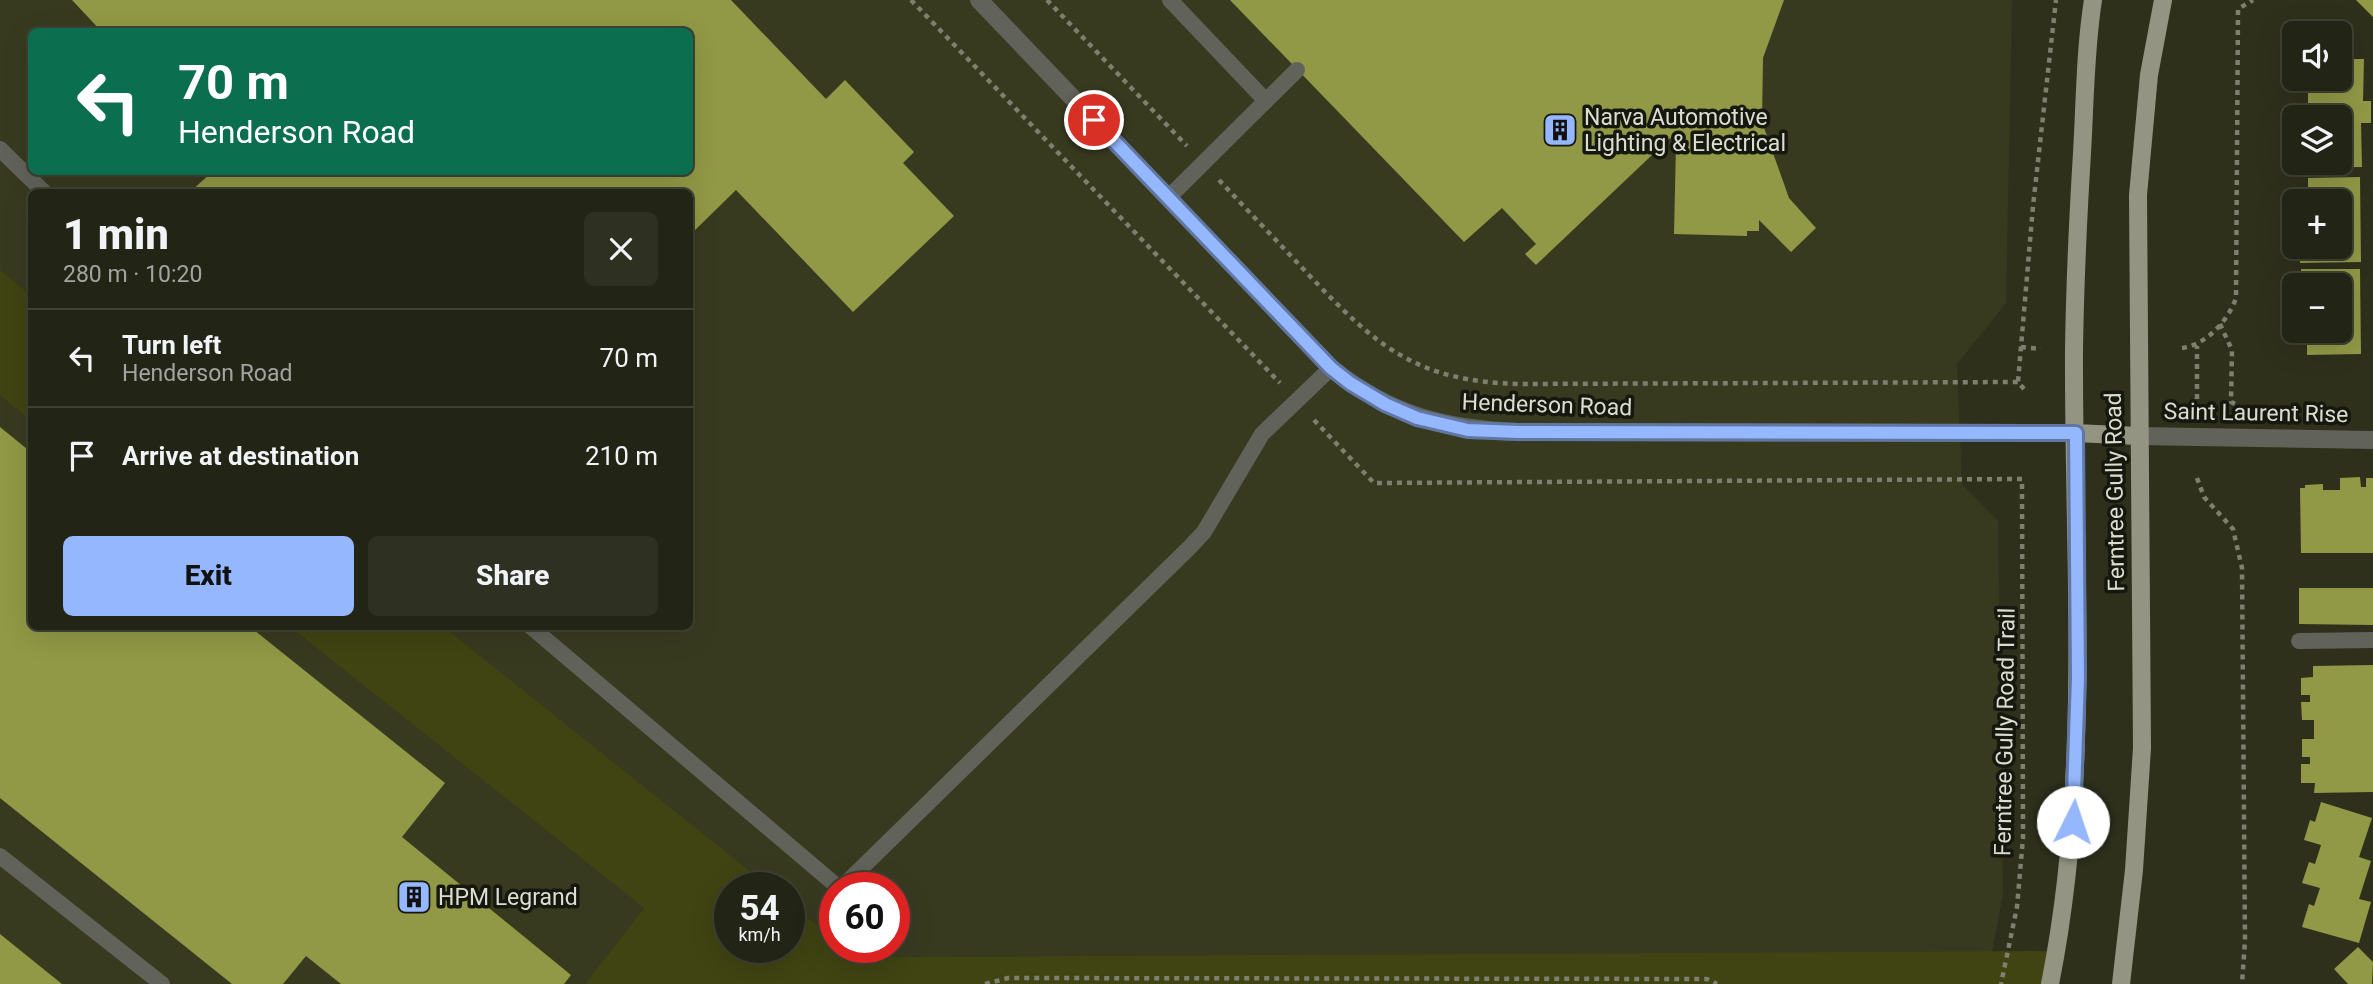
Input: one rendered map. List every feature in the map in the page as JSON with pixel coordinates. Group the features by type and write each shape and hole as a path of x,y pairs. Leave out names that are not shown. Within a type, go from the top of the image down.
{"main road":[{"name":"Ferntree Gully Road","path":"2050,984 2066,889 2076,784 2074,349 2080,184 2094,0"},
{"name":"Ferntree Gully Road","path":"2121,984 2134,870 2142,748 2138,195 2150,75 2163,0"},
{"path":"2076,433 2138,436"}],"street":[{"name":"Henderson Road","path":"983,1 1331,368 1385,404 1417,418 1468,430 2076,433"},
{"name":"Saint Laurent Rise","path":"2138,436 2373,440"}],"lane":[{"path":"1170,0 1266,101"},
{"path":"1168,197 1297,70"},
{"path":"0,149 41,189"},
{"path":"855,872 1189,548 1204,532 1262,435 1331,368"},
{"path":"535,630 822,872"},
{"path":"2299,640 2373,640"},
{"path":"0,856 162,984"}],"path":[{"path":"911,0 1297,401"},
{"path":"1047,0 1358,327 1415,363 1461,379 1521,384 2018,382"},
{"path":"2024,389 2018,382 2033,206 2056,0"},
{"path":"2182,348 2197,346 2220,324 2236,298 2238,9 2253,0"},
{"path":"2220,324 2232,350 2231,402 2238,408 2250,410"},
{"path":"2197,346 2197,399"},
{"path":"2021,347 2041,349"},
{"name":"Ferntree Gully Road Trail","path":"1297,401 1374,483 2022,479 2023,838 2017,907 2001,984"},
{"path":"2197,478 2204,497 2233,529 2242,568 2245,940 2242,984"},
{"path":"985,984 1008,978 1433,981 1707,979 1717,984"}],"shaded area":[{"path":"0,0 2012,0 2006,303 1957,364 1962,484 1998,521 2003,894 1992,952 910,957 910,872 819,872 819,926 805,916 805,872 751,872 448,630 693,630 693,189 28,189 28,293 0,270"},
{"path":"0,395 28,418 28,630 294,630 644,908 585,984 0,984"}],"green space":[{"path":"0,270 28,293 28,418 0,395"},
{"path":"294,630 448,630 751,872 714,872 714,963 805,963 805,916 819,926 819,963 910,963 910,957 2057,951 2050,984 585,984 644,908"}],"building":[{"path":"72,0 731,0 826,99 845,80 914,152 903,163 954,216 853,312 736,190 693,232 693,189 193,189 209,175 693,175 693,28 98,28"},
{"name":"Narva Automotive Lighting & Electrical","path":"1230,0 1784,0 1763,58 1762,122 1789,198 1816,228 1791,252 1759,220 1759,231 1747,231 1747,236 1674,234 1676,145 1670,138 1536,265 1525,254 1536,244 1502,208 1464,242"},
{"path":"2356,0 2373,0 2373,17"},
{"path":"2352,59 2364,59 2363,101 2371,101 2371,123 2361,123 2362,167 2352,167 2352,105 2308,105 2308,91 2352,91"},
{"path":"2360,177 2361,262 2300,263 2300,259 2352,259 2352,189 2308,189 2308,178"},
{"path":"2301,269 2360,269 2361,354 2307,355 2307,343 2352,343 2352,273 2301,273"},
{"path":"0,427 28,450 28,630 254,630 445,783 402,837 571,975 564,984 341,984 306,956 283,984 232,984 0,798"},
{"path":"2360,477 2361,487 2366,487 2366,478 2373,478 2373,553 2301,553 2300,488 2323,484 2323,490 2340,490 2340,478"},
{"path":"2299,588 2373,588 2373,625 2299,624"},
{"path":"2373,665 2373,792 2314,793 2315,783 2301,783 2301,764 2310,764 2310,757 2302,757 2302,739 2314,739 2314,720 2302,720 2301,702 2310,702 2310,695 2301,695 2301,678 2313,677 2313,666"},
{"path":"2321,802 2372,818 2359,857 2371,861 2359,899 2371,902 2359,943 2302,927 2309,904 2314,906 2320,888 2302,883 2309,862 2315,864 2321,845 2304,840 2310,820 2315,822"},
{"path":"0,934 62,984 0,984"},
{"path":"2358,947 2373,962 2372,984 2348,984 2334,969"}],"place":[{"name":"Narva Automotive Lighting & Electrical","path":"1560,130"},
{"name":"HPM Legrand","path":"414,897"}],"route":[{"path":"1094,120 1331,368 1385,404 1417,418 1468,430 1518,432 2076,433 2078,678 2073,822"}]}
